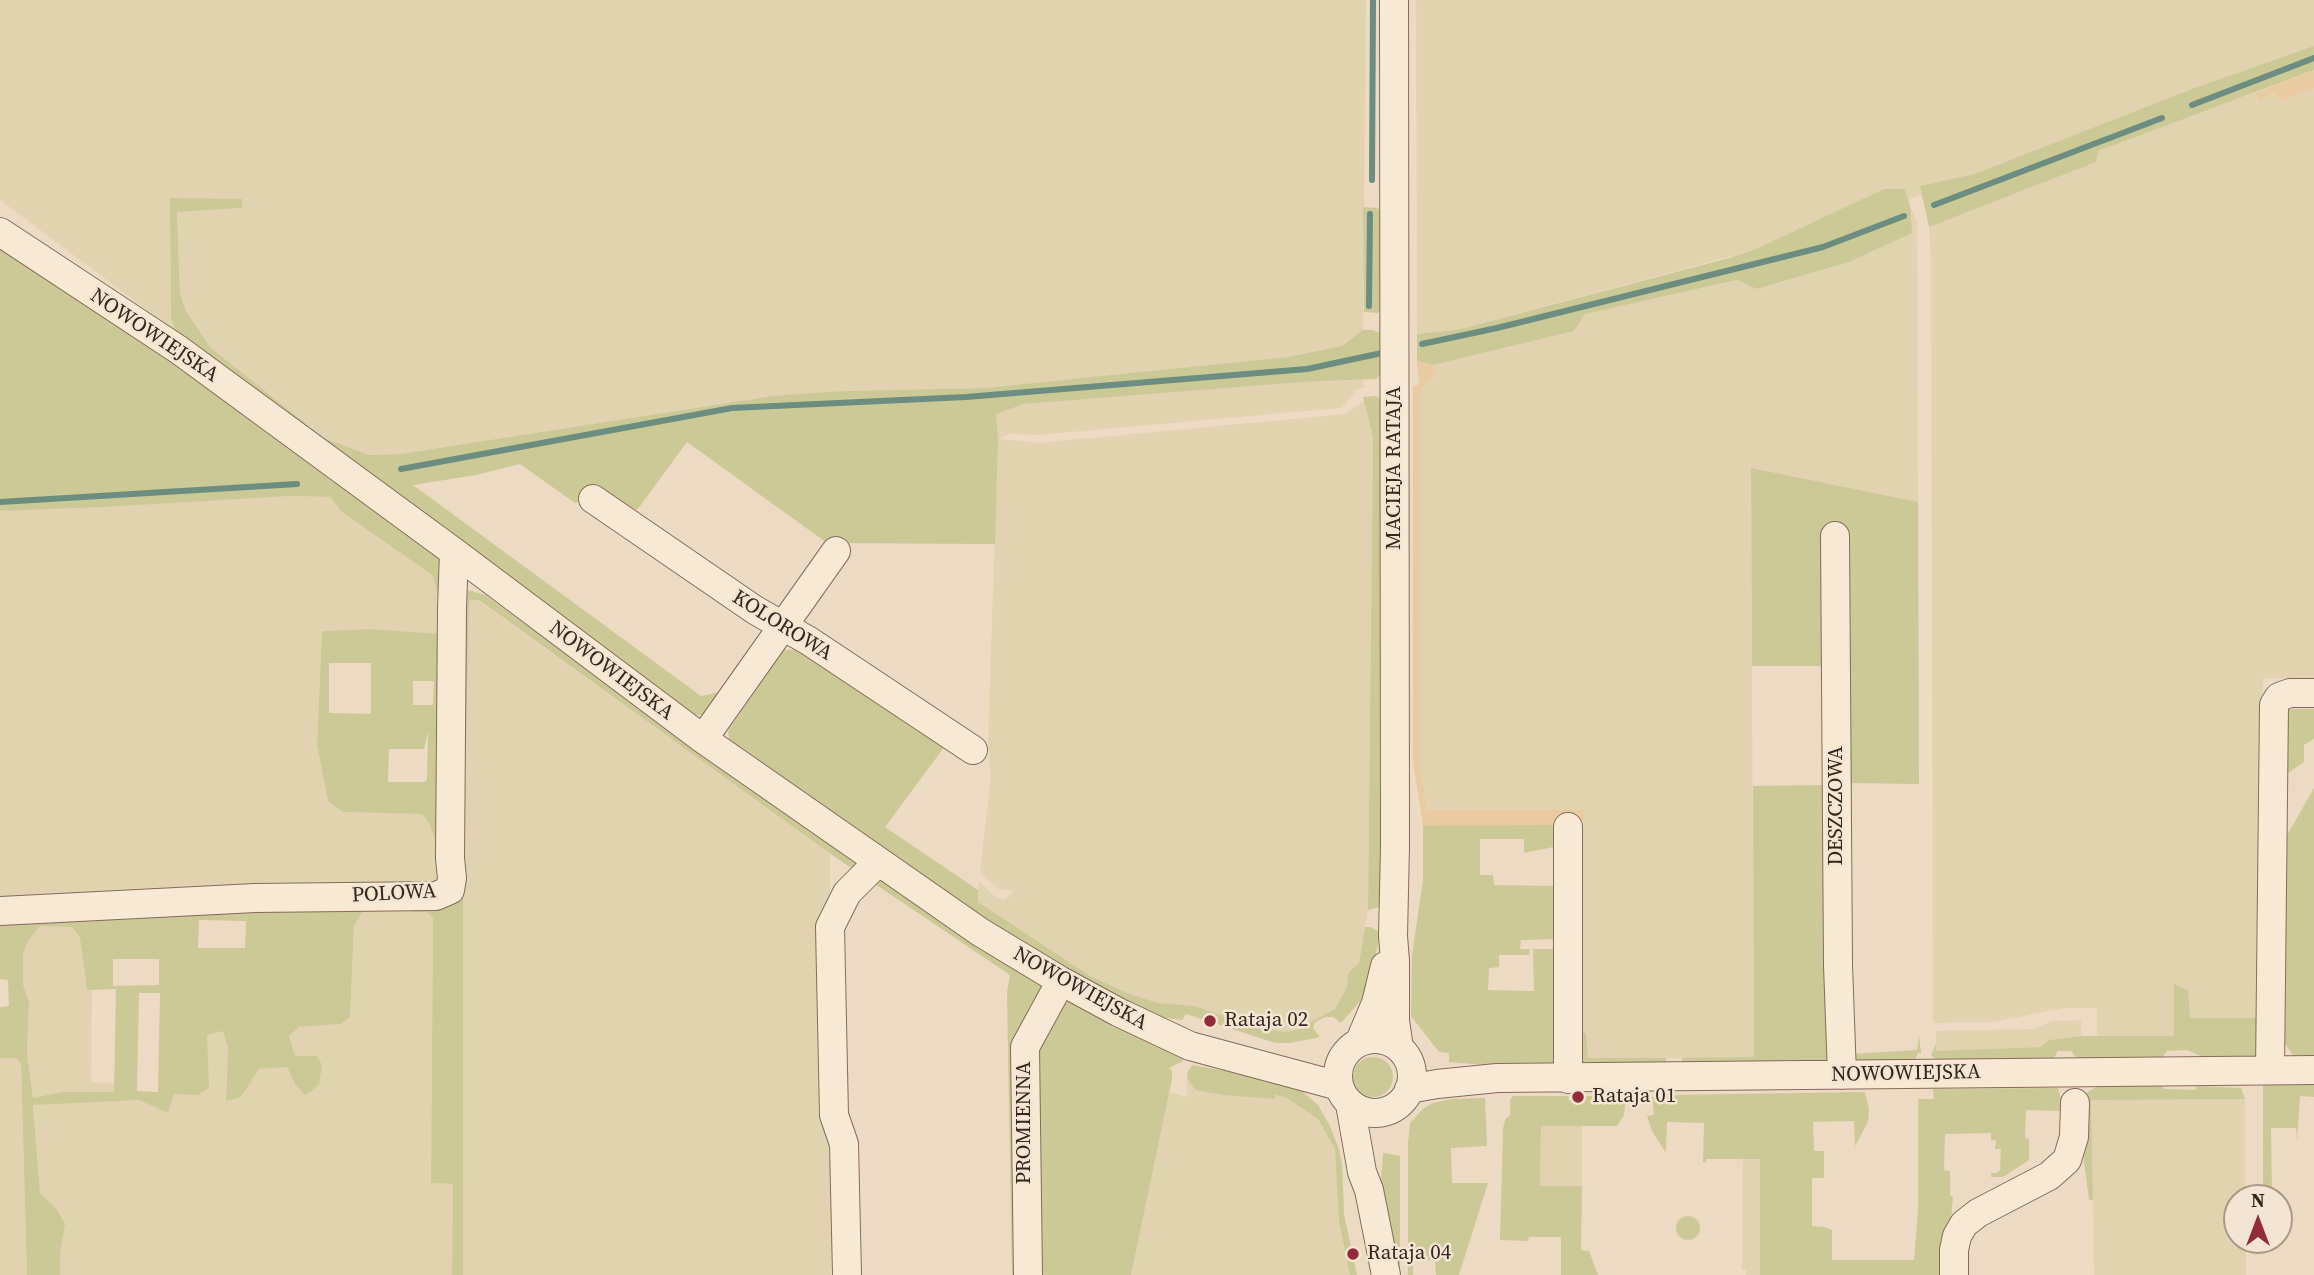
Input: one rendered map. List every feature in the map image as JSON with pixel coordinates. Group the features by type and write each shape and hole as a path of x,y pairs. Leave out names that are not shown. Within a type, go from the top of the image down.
{"street":[{"name":"MACIEJA RATAJA","path":"1394,0 1393,936 1395,1021 1403,1053"},
{"name":"NOWOWIEJSKA","path":"0,232 179,350 703,739 980,932 1060,981 1190,1046 1319,1079 1344,1095"},
{"name":"KOLOROWA","path":"593,499 973,750"},
{"name":"DESZCZOWA","path":"1835,536 1838,965 1842,1075"},
{"path":"703,739 836,551"},
{"name":"POLOWA","path":"0,911 255,898 436,896 450,890 454,552"},
{"path":"2270,1070 2274,705 2279,697 2290,693 2314,693"},
{"path":"1568,827 1568,1079"},
{"path":"847,1275 844,1144 834,1115 830,927 847,893 878,862"},
{"name":"MACIEJA RATAJA","path":"1352,1047 1377,1003 1393,936"},
{"name":"PROMIENNA","path":"1028,1275 1025,1047 1060,981"},
{"path":"1344,1095 1361,1111 1373,1114 1397,1107 1409,1089 1412,1073 1403,1053 1384,1040 1373,1038 1352,1047 1338,1070 1362,1172 1369,1189 1386,1275"},
{"name":"NOWOWIEJSKA","path":"1249,1063 1318,1058 1352,1047"},
{"name":"NOWOWIEJSKA","path":"1403,1053 1426,1066 1497,1078"},
{"name":"NOWOWIEJSKA","path":"1409,1089 1497,1078 2314,1070"},
{"path":"1954,1275 1954,1250 1957,1236 1964,1224 1978,1213 2049,1176 2067,1160 2074,1137 2075,1103"},
{"path":"1369,1189 1379,1127 1388,1110"}],"shaded area":[{"path":"0,0 1366,0 1363,330 1342,346 1288,357 984,388 844,391 401,454 369,455 324,438 211,348 186,310 180,294 177,211 242,208 170,198 171,317 176,332 0,200"},
{"path":"1416,0 2314,0 2314,51 1817,233 1457,330 1417,334"},
{"path":"2314,46 2314,70 2098,151 2096,162 1929,227 1920,186 1975,174 2192,89"},
{"path":"2314,88 2314,679 2263,678 2260,1018 2190,1018 2174,985 2175,1036 2097,1036 2097,1008 2063,1008 1993,1022 1933,1023 1929,227 2096,162 2098,151 2181,118 2255,93 2260,102 2274,92 2280,101"},
{"path":"1884,189 1905,189 1910,206 1912,233 1849,262 1757,289 1737,280 1585,314 1574,331 1433,365 1417,361 1417,334 1457,330 1729,258 1756,249"},
{"path":"170,198 242,199 242,208 177,212 180,294 186,311 211,348 324,438 369,455 401,454 773,396 844,391 984,388 1288,357 1342,346 1363,330 1383,334 1383,372 1376,379 1302,382 1024,404 996,414 998,440 995,544 827,543 687,442 637,510 596,493 575,503 520,464 476,475 413,485 701,696 724,691 707,715 690,715 176,332 171,317"},
{"path":"1910,206 1917,222 1918,502 1751,469 1754,1058 1587,1058 1586,1033 1579,1033 1575,828 1427,810 1420,765 1420,390 1437,371 1433,365 1574,331 1585,314 1737,280 1758,289 1849,262 1911,233"},
{"path":"1363,207 1377,208 1382,212 1384,303 1378,313 1364,312"},
{"path":"0,241 59,280 439,559 459,594 468,590 485,595 672,730 1055,992 1165,1050 1182,1055 1183,1061 1169,1068 1172,1071 1172,1079 1131,1275 1012,1275 1007,993 1010,975 835,857 479,600 469,601 463,862 438,848 429,823 422,814 343,812 328,801 317,745 322,631 373,629 438,634 439,597 432,575 342,512 330,497 291,496 0,511","holes":["329,663 371,663 371,714 329,713","413,681 434,681 433,705 413,705","428,731 427,780 388,782 389,749 424,749"]},
{"path":"1362,380 1365,387 1355,390 1341,408 1038,435 1009,434 999,439 1038,443 1345,414 1364,401 1373,437 1368,910 1359,963 1348,973 1347,987 1335,1009 1296,1030 1284,1032 1260,1028 1195,1006 1158,1003 1127,993 1090,976 977,902 979,881 993,895 1004,900 1014,891 997,888 980,872 991,777 988,742 998,440 995,414 1024,404 1302,382"},
{"path":"1376,396 1384,403 1383,898 1379,907 1368,910 1373,437 1363,397"},
{"path":"1751,468 1918,502 1919,784 1849,783 1848,666 1752,666"},
{"path":"291,496 330,497 342,512 432,575 439,597 438,634 373,629 322,631 317,745 328,801 343,812 422,814 429,823 438,848 439,889 260,886 0,907 0,511"},
{"path":"478,600 830,853 830,903 818,918 820,1119 832,1150 831,1275 463,1275 463,862 467,629 469,601"},
{"path":"805,649 945,746 885,827 978,890 978,902 1090,976 1127,993 1158,1003 1195,1006 1260,1028 1284,1032 1296,1030 1335,1009 1347,987 1348,973 1359,963 1365,927 1370,927 1380,932 1368,998 1362,999 1341,1023 1333,1017 1325,1017 1315,1022 1313,1028 1320,1037 1275,1043 1186,1014 1182,1020 1152,1016 1056,964 916,873 730,744 728,731 784,650"},
{"path":"2286,709 2314,709 2314,739 2304,745 2304,762 2287,774"},
{"path":"1826,785 1852,1054 1917,1050 1919,1035 1921,1053 1918,1053 1915,1061 1797,1067 1791,1060 1783,1060 1774,1068 1682,1064 1682,1058 1754,1057 1753,786"},
{"path":"2314,788 2314,1055 2293,1055 2281,1038 2285,839"},
{"path":"1553,825 1553,847 1524,853 1524,839 1480,839 1480,875 1493,875 1494,885 1554,886 1555,939 1521,940 1520,949 1530,949 1529,955 1499,955 1499,967 1489,968 1488,990 1534,991 1533,949 1555,949 1556,1062 1553,1067 1508,1067 1449,1062 1449,1053 1439,1052 1411,1016 1412,955 1423,880 1423,826"},
{"path":"463,893 463,1275 452,1275 453,1184 431,1183 433,918 426,912 411,912 410,903"},
{"path":"367,904 426,912 433,918 431,1183 453,1184 452,1275 60,1275 65,1224 56,1208 40,1193 33,1104 139,1100 168,1113 176,1029 223,1031 228,1048 226,1101 251,1081 259,1069 287,1067 295,1084 317,1056 295,1056 289,1036 299,1027 341,1024 350,1017 354,926"},
{"path":"367,904 354,926 350,1017 341,1024 299,1027 289,1036 295,1056 317,1056 322,1065 319,1085 305,1095 295,1084 287,1067 259,1069 241,1097 226,1101 228,1048 223,1031 207,1035 209,1088 198,1095 174,1094 168,1113 139,1100 33,1105 40,1193 56,1208 65,1224 60,1275 27,1275 21,1063 16,1058 0,1058 0,1007 9,1006 8,980 0,979 0,922","holes":["199,920 246,921 245,948 198,948","40,926 72,927 80,938 87,990 116,989 114,1092 61,1092 33,1098 27,1055 29,1003 23,984 23,954 28,941","113,959 159,959 159,985 113,986","139,993 160,993 158,1092 137,1091"]},
{"path":"40,926 72,927 80,938 87,990 92,989 91,1082 114,1083 114,1092 61,1092 33,1098 27,1055 29,1003 23,984 23,954 28,941"},
{"path":"2174,984 2188,990 2190,1018 2265,1018 2258,1059 2210,1060 2187,1050 2167,1051 2161,1059 2078,1060 2071,1051 2058,1051 2052,1061 1938,1062 1931,1055 1936,1044 1936,1051 2041,1047 2049,1040 2081,1036 2174,1036"},
{"path":"2081,1020 2081,1036 2049,1040 2041,1047 1936,1051 1936,1031 2032,1029 2053,1021"},
{"path":"1579,1033 1586,1033 1588,1058 1666,1058 1666,1063 1578,1067"},
{"path":"1373,1057 1381,1058 1387,1063 1392,1069 1392,1085 1387,1091 1381,1096 1373,1097 1365,1096 1359,1091 1354,1085 1353,1077 1354,1069 1359,1063 1365,1058"},
{"path":"0,1058 16,1058 21,1063 27,1275 0,1275"},
{"path":"1193,1065 1299,1085 1318,1105 1339,1149 1344,1214 1357,1275 1350,1275 1339,1222 1335,1149 1318,1119 1285,1097 1275,1095 1275,1099 1222,1095 1195,1090 1187,1078"},
{"path":"1187,1078 1195,1090 1222,1095 1275,1099 1274,1095 1285,1097 1318,1119 1335,1149 1339,1222 1350,1275 1131,1275 1169,1092 1187,1097"},
{"path":"2314,1084 2314,1097 2300,1096 2297,1141 2296,1128 2271,1128 2272,1184 2263,1184 2263,1086"},
{"path":"2162,1086 2164,1089 2195,1090 2197,1086 2241,1088 2245,1099 2091,1100 2093,1200 2089,1200 2084,1161 2085,1094 2096,1087"},
{"path":"2058,1088 2062,1103 2059,1111 2026,1110 2025,1138 2029,1139 2029,1160 2003,1177 1991,1177 1991,1173 2000,1170 2001,1149 1995,1149 1996,1140 1991,1140 1991,1133 1945,1134 1944,1170 1950,1171 1950,1195 1953,1197 1946,1275 1760,1275 1760,1159 1706,1159 1706,1163 1703,1162 1704,1123 1667,1122 1666,1153 1652,1131 1647,1116 1654,1115 1652,1097 1668,1095 1865,1092 1869,1109 1868,1122 1855,1146 1854,1121 1813,1122 1814,1151 1824,1151 1824,1178 1812,1178 1812,1226 1832,1230 1832,1260 1914,1260 1918,1210 1918,1099 1934,1099 1933,1089"},
{"path":"1513,1096 1568,1096 1569,1100 1580,1102 1581,1096 1621,1096 1625,1103 1624,1115 1617,1126 1541,1126 1540,1186 1582,1186 1581,1250 1589,1251 1598,1275 1561,1275 1561,1237 1529,1237 1528,1241 1500,1240 1503,1129 1505,1120 1510,1115 1510,1100"},
{"path":"1485,1098 1487,1146 1451,1148 1452,1183 1488,1183 1459,1275 1436,1275 1435,1260 1413,1261 1413,1275 1408,1275 1410,1123 1424,1108 1433,1103 1452,1099"},
{"path":"2091,1099 2245,1099 2245,1184 2223,1184 2223,1254 2246,1254 2246,1275 2094,1275"},
{"path":"1541,1125 1582,1126 1582,1186 1540,1186"},
{"path":"1383,1153 1400,1156 1400,1275 1396,1275 1385,1211 1381,1181"},
{"path":"1760,1158 1760,1275 1746,1275 1746,1270 1742,1270 1743,1159"},
{"path":"1688,1216 1697,1219 1700,1228 1697,1237 1688,1240 1679,1237 1676,1228 1679,1219"}],"sand":[{"path":"2314,70 2314,88 2280,101 2274,92 2260,102 2255,93"},
{"path":"1417,361 1433,365 1437,371 1420,390 1420,765 1427,810 1584,810 1584,818 1575,828 1555,935 1553,825 1423,826 1413,762 1413,386 1419,385"}],"waterway":[{"path":"1372,180 1373,0"},
{"path":"2192,105 2314,58"},
{"path":"1934,205 2162,118"},
{"path":"1369,306 1370,214"},
{"path":"1422,344 1823,247 1904,216"},
{"path":"401,469 732,408 966,397 1307,369 1382,353"},
{"path":"0,502 297,484"}],"place":[{"name":"Rataja 02","path":"1210,1021"},
{"name":"Rataja 01","path":"1578,1097"},
{"name":"Rataja 04","path":"1353,1254"}]}
